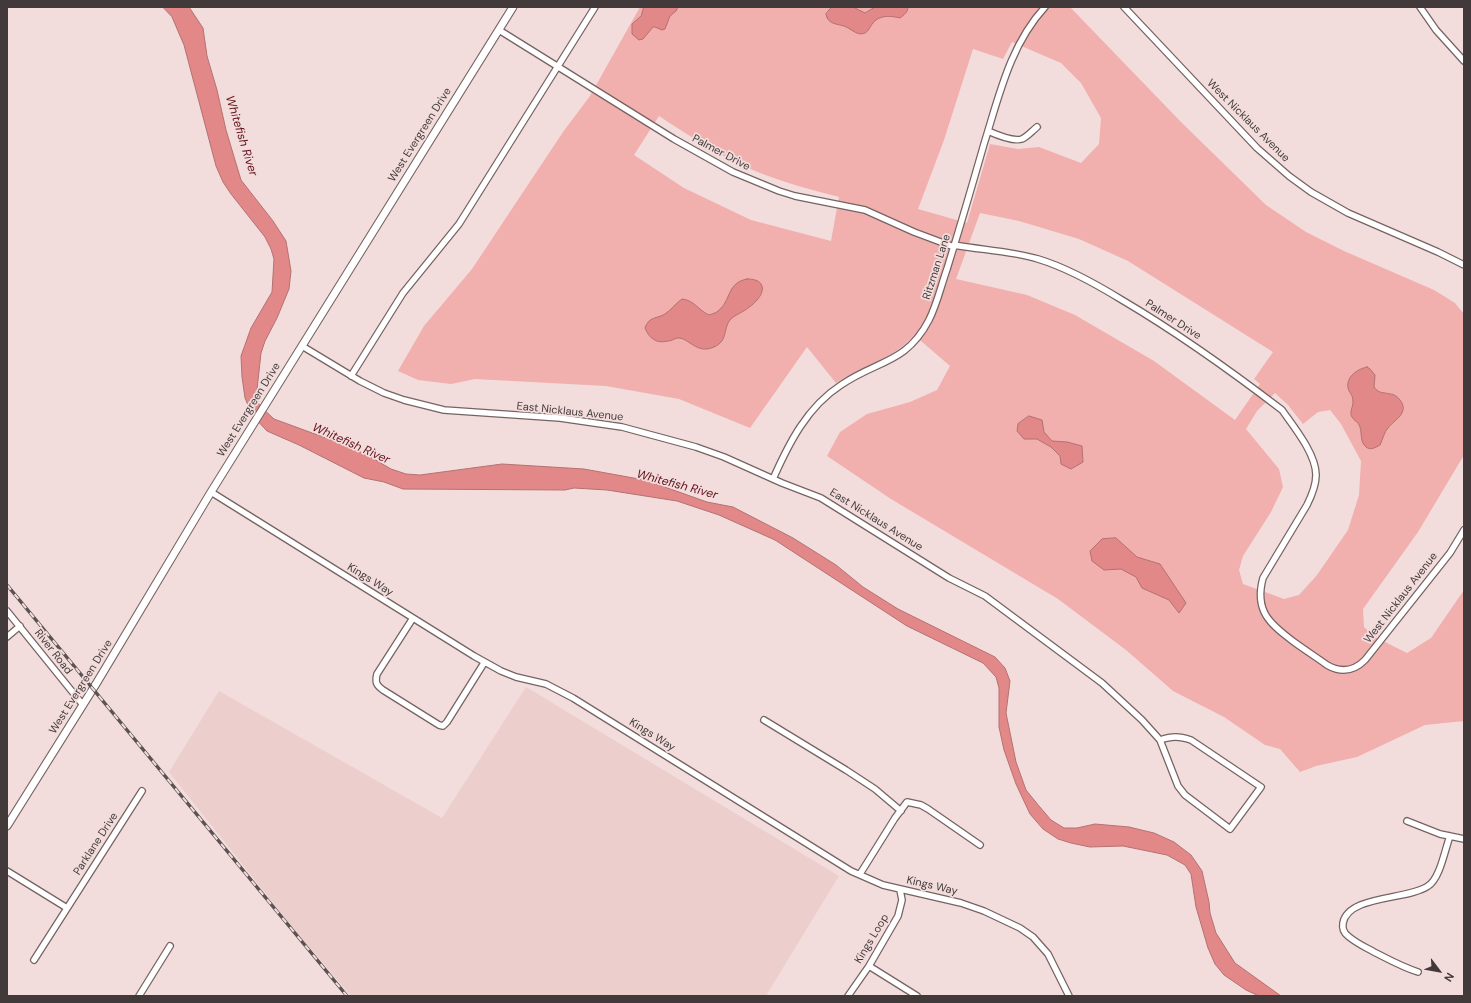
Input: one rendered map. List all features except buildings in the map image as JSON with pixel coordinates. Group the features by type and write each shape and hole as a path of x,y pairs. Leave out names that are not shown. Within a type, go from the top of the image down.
{"street":[{"name":"West Evergreen Drive","path":"7,826 83,705 211,492 513,7"},
{"path":"351,376 403,293 459,224 596,7"},
{"name":"Ritzman Lane","path":"774,479 795,434 818,403 842,384 898,356 908,348 921,333 928,321 937,301 1002,85 1014,55 1025,35 1045,7"},
{"name":"West Nicklaus Avenue","path":"1124,7 1257,148 1288,176 1311,192 1348,213 1438,252 1464,265"},
{"path":"1420,7 1436,30 1464,61"},
{"name":"Palmer Drive","path":"499,30 674,139 710,160 750,180 795,196 865,210 914,232 954,246 1021,255 1056,266 1110,293 1180,335 1282,410 1314,460 1316,475 1313,492 1307,504 1265,572 1261,584 1261,601 1266,616 1276,629 1328,665 1336,669 1346,670"},
{"path":"988,131 1011,139 1020,140 1037,127"},
{"name":"East Nicklaus Avenue","path":"302,346 351,376 384,393 404,400 444,410 560,418 591,422 637,431 717,454 821,498 949,578 985,596 1102,683 1142,720 1160,740 1178,786 1185,795 1230,829 1261,787 1191,740 1182,736 1172,736 1160,740"},
{"name":"Kings Way","path":"211,492 484,662 509,674 546,684 573,698 851,871 874,882 900,890 961,903 984,911 1020,928 1038,942 1048,954 1069,996"},
{"name":"West Nicklaus Avenue","path":"1346,670 1354,668 1365,660 1450,553 1464,530"},
{"name":"River Road","path":"7,611 83,705"},
{"path":"413,618 377,674 375,680 377,685 383,690 438,725 443,726 447,722 484,662"},
{"path":"7,637 20,626"},
{"path":"764,720 864,781 876,789 901,811"},
{"name":"Parklane Drive","path":"34,960 142,791"},
{"path":"860,874 907,802 921,805 980,845"},
{"path":"1407,821 1450,836 1464,839"},
{"path":"1418,972 1395,963 1353,940 1344,932 1342,924 1345,916 1351,909 1360,905 1413,892 1429,886 1437,876 1450,836"},
{"path":"7,871 68,908"},
{"name":"Kings Loop","path":"848,996 869,966 900,911 902,900 900,890"},
{"path":"139,996 170,946"},
{"path":"869,966 917,996"}],"shaded area":[{"path":"163,7 189,7 203,28 207,56 217,90 226,130 241,180 273,221 286,241 291,271 289,289 261,353 256,399 260,406 274,419 345,445 369,456 391,469 406,474 420,475 502,464 584,469 639,479 707,502 733,507 793,538 836,565 863,587 898,609 995,657 1005,668 1010,681 1006,713 1016,762 1026,790 1039,806 1051,820 1064,828 1077,828 1095,824 1129,827 1154,833 1174,842 1191,855 1202,871 1210,913 1216,933 1235,963 1281,996 1259,996 1246,990 1224,975 1215,964 1208,948 1196,907 1191,874 1185,865 1167,855 1123,846 1090,847 1071,843 1058,839 1043,829 1030,814 1016,784 1004,750 999,727 999,688 996,677 983,663 907,626 775,540 719,515 677,501 607,490 574,488 565,490 403,489 384,482 364,478 299,445 267,431 252,415 245,398 241,356 251,328 272,292 274,259 265,237 223,182 216,166 184,45 172,17"},
{"path":"640,7 1070,7 1181,122 1266,205 1306,232 1344,251 1434,290 1455,303 1464,314 1464,455 1418,532 1363,609 1364,627 1375,637 1407,653 1431,638 1464,590 1464,721 1425,725 1357,757 1316,766 1300,772 1280,749 1265,745 1224,717 1173,691 1126,650 1058,599 891,499 827,456 840,432 867,414 910,402 937,390 950,366 914,335 897,350 836,383 807,347 750,428 679,399 606,386 475,379 451,384 418,380 398,371 424,326 472,269 563,132 590,96","holes":["1012,42 1061,63 1081,83 1101,118 1099,144 1081,163 1039,147 1018,149 990,144 967,223 918,209 944,140 973,49 1003,59","659,116 708,147 747,167 770,177 839,197 831,241 751,220 684,188 634,155","980,213 1019,221 1079,239 1128,261 1273,352 1254,379 1260,384 1235,420 1154,361 1075,315 1027,295 956,279","1275,393 1288,405 1303,424 1318,412 1330,410 1341,424 1361,461 1359,495 1348,530 1317,575 1299,595 1284,599 1243,584 1239,570 1243,556 1271,512 1283,487 1279,469 1246,429 1257,411"]},
{"path":"644,7 678,7 670,16 665,29 662,30 653,27 643,39 639,40 632,34 632,24 641,16"},
{"path":"832,7 853,7 865,13 875,7 908,7 908,9 907,12 900,18 888,16 879,18 866,33 860,34 844,26 830,22 826,14"},
{"path":"747,279 760,282 762,286 761,294 751,306 731,319 721,342 714,347 702,349 681,338 660,342 651,337 647,332 645,328 649,321 665,314 682,299 690,301 709,315 716,312 722,307 732,288 740,281"},
{"path":"1367,367 1375,375 1374,387 1379,392 1396,396 1403,405 1400,416 1387,430 1380,445 1372,449 1364,445 1359,425 1351,415 1353,399 1348,388 1349,380 1353,374 1360,369"},
{"path":"1029,416 1042,420 1044,432 1052,441 1067,442 1082,446 1083,462 1071,469 1061,464 1060,456 1051,447 1037,439 1024,439 1017,431 1018,424"},
{"path":"1116,538 1137,557 1160,564 1186,603 1179,613 1169,600 1142,588 1136,577 1121,569 1104,570 1092,561 1090,551 1102,539"},
{"path":"526,687 839,876 767,994 769,996 351,996 289,923 169,772 219,691 442,818"}],"railway":[{"path":"7,585 347,996"}],"water label":[{"name":"Whitefish River","path":"241,136"},
{"name":"Whitefish River","path":"351,444"},
{"name":"Whitefish River","path":"677,485"}]}
